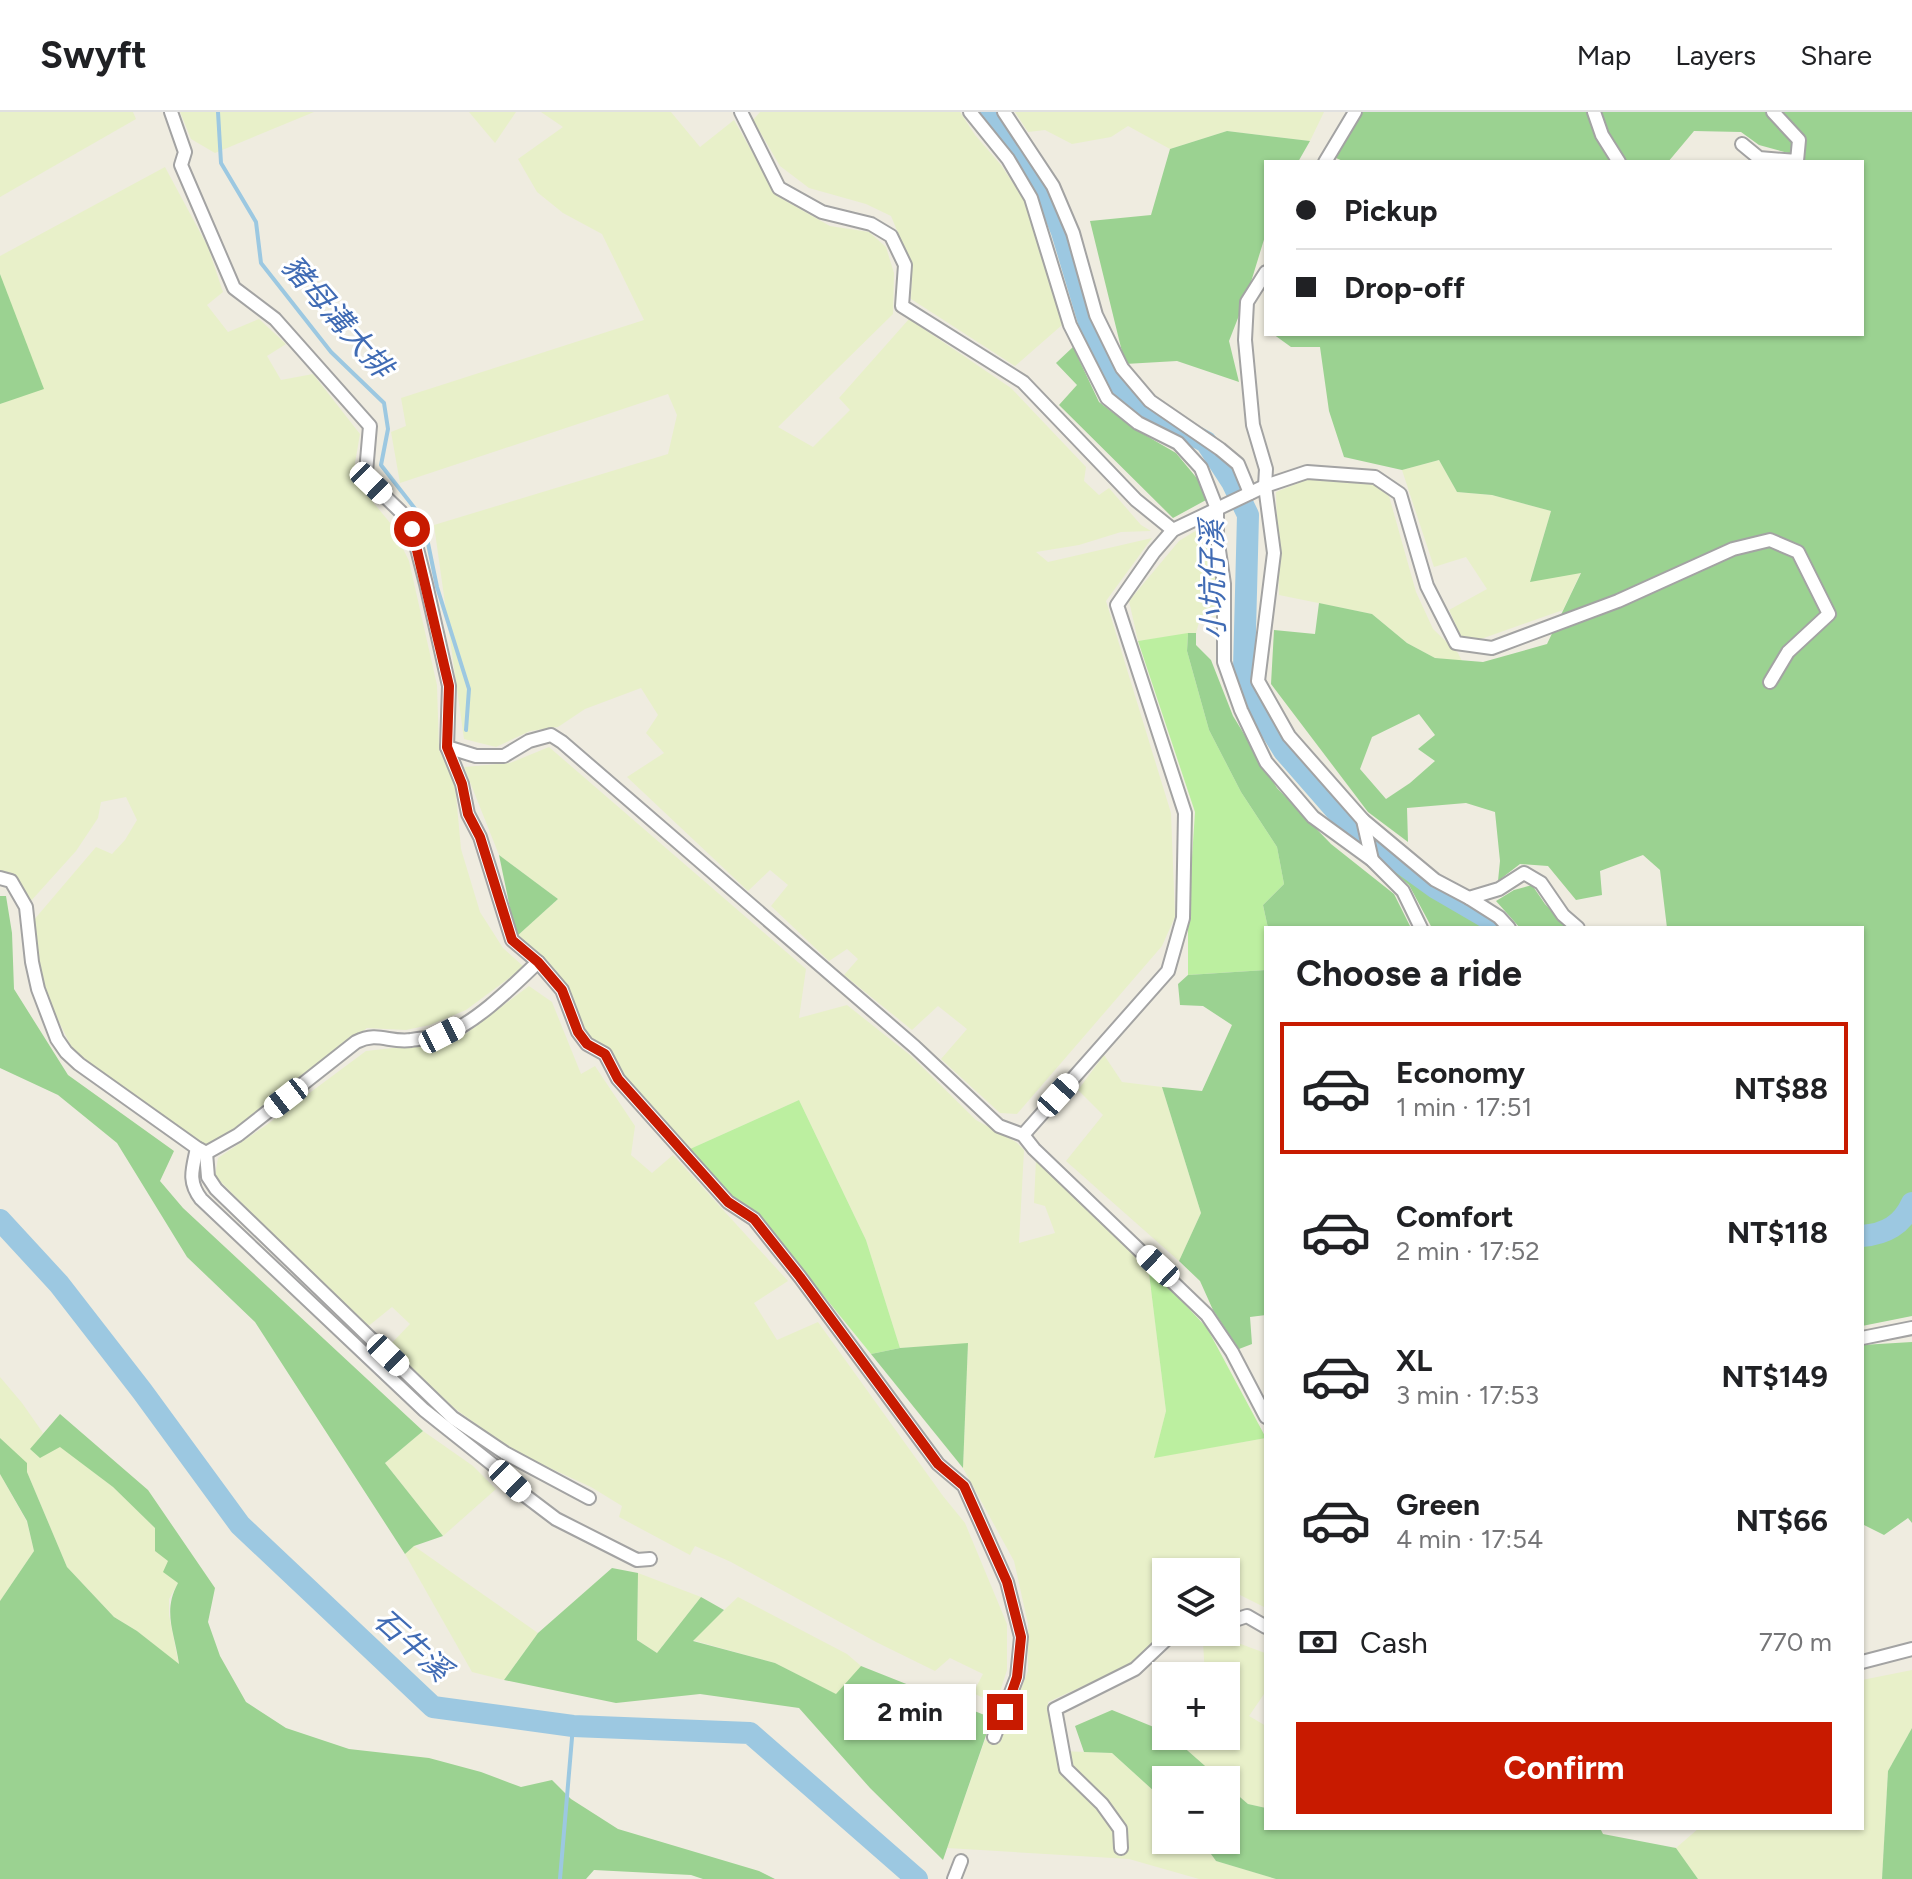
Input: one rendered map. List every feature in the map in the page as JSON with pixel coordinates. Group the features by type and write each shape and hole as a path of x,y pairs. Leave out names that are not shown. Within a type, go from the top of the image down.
{"street":[{"path":"171,112 185,152 181,165 234,288 275,319 370,426 366,472 371,483 401,512 412,529 449,686 447,747 462,784 468,814 480,837 512,940 538,962 562,990 578,1032 587,1044 605,1054 618,1079 728,1202 754,1219 938,1464 964,1486 1007,1582 1021,1637 1017,1677 994,1737"},
{"path":"741,112 779,188 822,212 871,224 891,236 905,265 902,306 1023,382 1136,500 1173,530"},
{"path":"970,112 1008,159 1031,198 1070,325 1107,398 1138,423 1178,443 1201,468 1217,509 1217,537 1224,584 1224,662 1241,710 1266,762 1313,817 1372,860 1403,891 1420,926"},
{"path":"1004,112 1053,186 1073,233 1096,315 1122,368 1150,401 1238,464 1250,493"},
{"path":"1326,160 1355,112"},
{"path":"1594,112 1602,135 1618,160"},
{"path":"1773,112 1799,140 1797,160"},
{"path":"1742,144 1759,158 1784,160"},
{"path":"1264,275 1247,302 1245,340 1253,425 1266,469 1265,486 1274,553 1258,681 1289,736 1363,820 1435,880 1499,917 1507,926"},
{"path":"1023,1135 1168,971 1183,918 1185,813 1117,605 1173,530 1265,486 1307,472 1375,477 1400,494 1427,586 1456,643 1492,648 1618,601 1733,549 1770,540 1798,552 1829,614 1788,652 1770,682"},
{"path":"447,747 476,756 504,756 529,741 551,735 562,742 915,1047 999,1126 1023,1135 1207,1315 1232,1352 1264,1413"},
{"path":"1363,820 1372,860"},
{"path":"1469,898 1499,889 1524,873 1541,883 1563,915 1576,926"},
{"path":"0,878 11,881 26,907 38,989 57,1039 66,1052 201,1150 208,1177 216,1189 453,1418 505,1453 589,1498"},
{"path":"538,962 512,987 463,1024 442,1035 405,1041 370,1035 356,1042 238,1135 201,1150 192,1176 193,1188 424,1410 556,1519 637,1560 650,1559"},
{"path":"1864,1338 1912,1328"},
{"path":"1240,1618 1247,1616 1264,1626"},
{"path":"1121,1848 1120,1829 1102,1804 1066,1769 1055,1709 1135,1669 1159,1646"},
{"path":"1864,1661 1912,1649"},
{"path":"954,1879 961,1861"}],"green space":[{"path":"0,112 133,112 136,119 0,197"},
{"path":"180,112 314,112 215,153 191,139"},
{"path":"469,112 516,112 495,143"},
{"path":"541,112 671,112 700,147 734,120 777,196 830,226 869,232 886,247 894,273 893,314 778,427 813,447 850,410 839,398 909,319 1011,388 1086,467 1084,481 1099,495 1109,488 1141,525 1151,531 1121,532 1079,545 1036,552 1048,562 1152,538 1106,601 1171,813 1175,917 1162,946 1017,1114 1000,1113 941,1059 967,1029 938,1006 912,1030 844,975 858,959 847,949 829,961 771,906 788,885 770,870 748,891 627,777 664,753 646,733 658,715 641,688 585,709 558,727 530,731 496,747 464,739 434,525 668,454 677,415 668,394 400,483 391,432 406,426 401,398 644,320 602,234 563,213 537,192 518,159 563,127"},
{"path":"760,112 960,112 1028,206 1062,325 1015,366 911,299 912,267 891,216 866,204 809,188 780,166 753,120"},
{"path":"1015,112 1324,112 1310,141 1227,131 1170,149 1128,126 1111,137 1072,144 1045,130 1028,132"},
{"path":"1363,112 1912,112 1912,1316 1864,1326 1864,926 1667,926 1660,870 1643,855 1600,871 1602,895 1576,900 1548,866 1520,864 1498,881 1500,861 1495,812 1466,803 1407,808 1408,842 1368,812 1271,684 1274,630 1315,634 1319,603 1372,614 1407,643 1435,658 1483,662 1547,644 1581,573 1530,582 1551,511 1492,495 1457,492 1439,460 1402,470 1344,457 1329,411 1320,347 1291,347 1276,336 1864,336 1864,160 1787,160 1788,153 1759,145 1741,132 1694,131 1670,160 1336,158","holes":["1419,714 1435,735 1418,749 1435,761 1386,799 1360,769 1372,737"]},
{"path":"1227,131 1310,141 1299,160 1264,160 1264,240 1229,341 1239,382 1177,361 1125,364 1090,221 1151,215 1170,149"},
{"path":"165,167 208,247 223,292 207,305 228,332 259,319 286,344 267,356 281,380 313,374 360,434 355,463 363,490 391,524 409,561 437,685 439,750 455,784 461,849 480,912 503,948 524,967 466,1010 430,1025 406,1030 367,1028 233,1130 206,1145 196,1141 74,1052 35,968 33,921 96,847 112,854 125,840 137,820 126,797 101,802 98,818 76,851 30,902 15,880 0,875 0,404 43,388 9,304 0,274 0,256"},
{"path":"0,274 44,389 0,404"},
{"path":"1073,347 1099,402 1133,428 1176,453 1200,482 1206,500 1173,518 1059,405 1077,385 1056,363"},
{"path":"1439,460 1457,492 1492,495 1551,511 1530,581 1581,572 1563,610 1481,639 1461,636 1449,610 1487,589 1466,557 1434,567 1402,470"},
{"path":"1308,479 1370,482 1389,496 1416,592 1433,629 1458,653 1462,661 1435,658 1407,643 1372,614 1279,595 1276,492"},
{"path":"1205,525 1214,551 1218,617 1201,615 1196,633 1138,641 1129,601 1179,541"},
{"path":"1188,633 1187,651 1209,730 1241,792 1277,847 1284,884 1263,905 1268,926 1264,926 1264,970 1188,975 1188,919 1195,812 1138,641"},
{"path":"1188,633 1196,633 1196,645 1211,660 1233,716 1277,788 1331,844 1394,894 1410,926 1268,926 1263,905 1284,884 1277,847 1241,792 1209,730 1187,651"},
{"path":"549,747 806,969 799,1018 847,1005 910,1055 976,1120 1016,1142 1024,1150 1019,1243 1055,1233 1045,1206 1034,1203 1036,1159 1148,1265 1166,1411 1155,1457 1264,1438 1264,1607 1240,1595 1240,1558 1152,1558 1152,1646 1136,1662 1048,1702 1056,1748 1061,1751 1112,1753 1152,1789 1152,1854 1211,1854 1216,1861 1276,1879 1199,1879 1129,1859 947,1848 985,1740 1000,1743 1028,1671 1028,1624 1014,1561 963,1468 968,1344 900,1348 866,1240 799,1100 690,1149 624,1078 610,1051 592,1042 582,1027 569,990 547,963 516,937 558,899 499,855 464,767 510,763"},
{"path":"1384,850 1495,926 1431,926 1409,885 1378,859"},
{"path":"499,855 558,899 516,937"},
{"path":"1532,885 1545,904 1567,926 1518,926 1496,901 1514,890"},
{"path":"0,896 6,896 12,933 14,989 68,1075 174,1151 160,1181 183,1208 423,1431 385,1463 443,1536 414,1546 405,1554 255,1322 187,1257 117,1143 58,1095 0,1068"},
{"path":"1264,970 1264,1315 1250,1317 1252,1344 1239,1349 1213,1310 1200,1281 1179,1261 1201,1213 1162,1087 1202,1091 1232,1025 1203,1006 1180,1005 1178,984 1188,975"},
{"path":"529,986 552,1002 581,1074 595,1066 635,1126 631,1155 652,1173 673,1155 788,1281 754,1303 777,1340 818,1322 965,1523 1007,1624 1007,1670 996,1704 973,1693 983,1674 950,1658 935,1671 731,1562 695,1546 690,1555 619,1517 622,1506 591,1487 513,1451 454,1408 389,1346 410,1324 392,1307 366,1328 215,1176 218,1158 366,1051 460,1038"},
{"path":"1104,1055 1122,1082 1162,1087 1201,1213 1179,1261 1066,1161 1103,1115 1078,1090"},
{"path":"799,1100 866,1240 900,1348 871,1354 754,1210 728,1194 690,1149"},
{"path":"1148,1265 1207,1328 1264,1438 1154,1458 1166,1411"},
{"path":"1912,1342 1912,1523 1908,1518 1884,1535 1864,1525 1864,1345"},
{"path":"968,1343 963,1468 871,1354 900,1348"},
{"path":"0,1377 43,1433 30,1450 60,1446 113,1487 155,1528 155,1551 168,1560 178,1583 169,1599 169,1615 179,1665 137,1631 114,1617 67,1567 26,1463 0,1438"},
{"path":"60,1414 148,1490 215,1588 208,1622 220,1656 246,1702 286,1728 349,1749 429,1758 521,1787 552,1780 571,1799 618,1829 759,1871 775,1879 703,1879 691,1875 594,1870 586,1879 0,1879 0,1601 34,1551 27,1521 0,1474 0,1438 27,1463 27,1472 67,1567 114,1617 179,1664 170,1613 178,1583 163,1572 168,1561 155,1551 155,1528 113,1487 60,1447 40,1458 30,1449"},
{"path":"423,1431 473,1466 496,1489 443,1536 385,1463"},
{"path":"0,1474 27,1522 34,1551 0,1601"},
{"path":"414,1546 538,1633 504,1680 472,1672 405,1554"},
{"path":"612,1568 638,1573 637,1640 657,1653 701,1597 724,1610 693,1641 775,1663 836,1694 861,1666 992,1718 943,1860 870,1788 799,1708 700,1694 616,1703 504,1680 538,1633"},
{"path":"638,1573 701,1597 657,1653 637,1640"},
{"path":"738,1597 847,1654 861,1666 837,1695 775,1663 692,1640"},
{"path":"1240,1644 1264,1653 1264,1694 1249,1716 1264,1725 1264,1808 1248,1804 1240,1797 1240,1766 1205,1766 1187,1750 1240,1750 1240,1662 1204,1662 1203,1646"},
{"path":"1912,1670 1912,1728 1888,1771 1882,1879 1698,1879 1676,1848 1697,1830 1864,1830 1864,1680"},
{"path":"1112,1710 1152,1726 1152,1750 1187,1750 1205,1766 1152,1766 1152,1789 1112,1753 1084,1752 1075,1726"},
{"path":"1912,1728 1912,1879 1882,1879 1888,1771"},
{"path":"1240,1797 1248,1804 1264,1808 1264,1830 1601,1830 1603,1834 1676,1848 1698,1879 1276,1879 1216,1861 1211,1854 1240,1854"}],"waterway":[{"name":"豬母溝大排","path":"218,112 221,163 256,222 261,263 331,352 384,403 388,429 381,465 423,519 437,587 469,689 466,730"},
{"name":"小坑仔溪","path":"990,112 1042,182 1062,232 1100,359 1126,392 1157,416 1206,442 1232,482 1248,515 1244,669 1255,704 1284,751 1339,814 1364,836 1436,888 1498,926"},
{"name":"小坑仔溪","path":"1864,1236 1892,1227 1912,1203"},
{"name":"石牛溪","path":"0,1220 59,1284 240,1525 433,1707 573,1726 750,1733 917,1879"},
{"path":"560,1879 573,1726"}],"route":[{"path":"412,529 449,686 447,747 462,784 468,814 480,837 512,940 538,962 562,990 578,1032 587,1044 605,1054 618,1079 728,1202 754,1219 938,1464 964,1486 1007,1582 1021,1637 1017,1677 1005,1712"}]}
